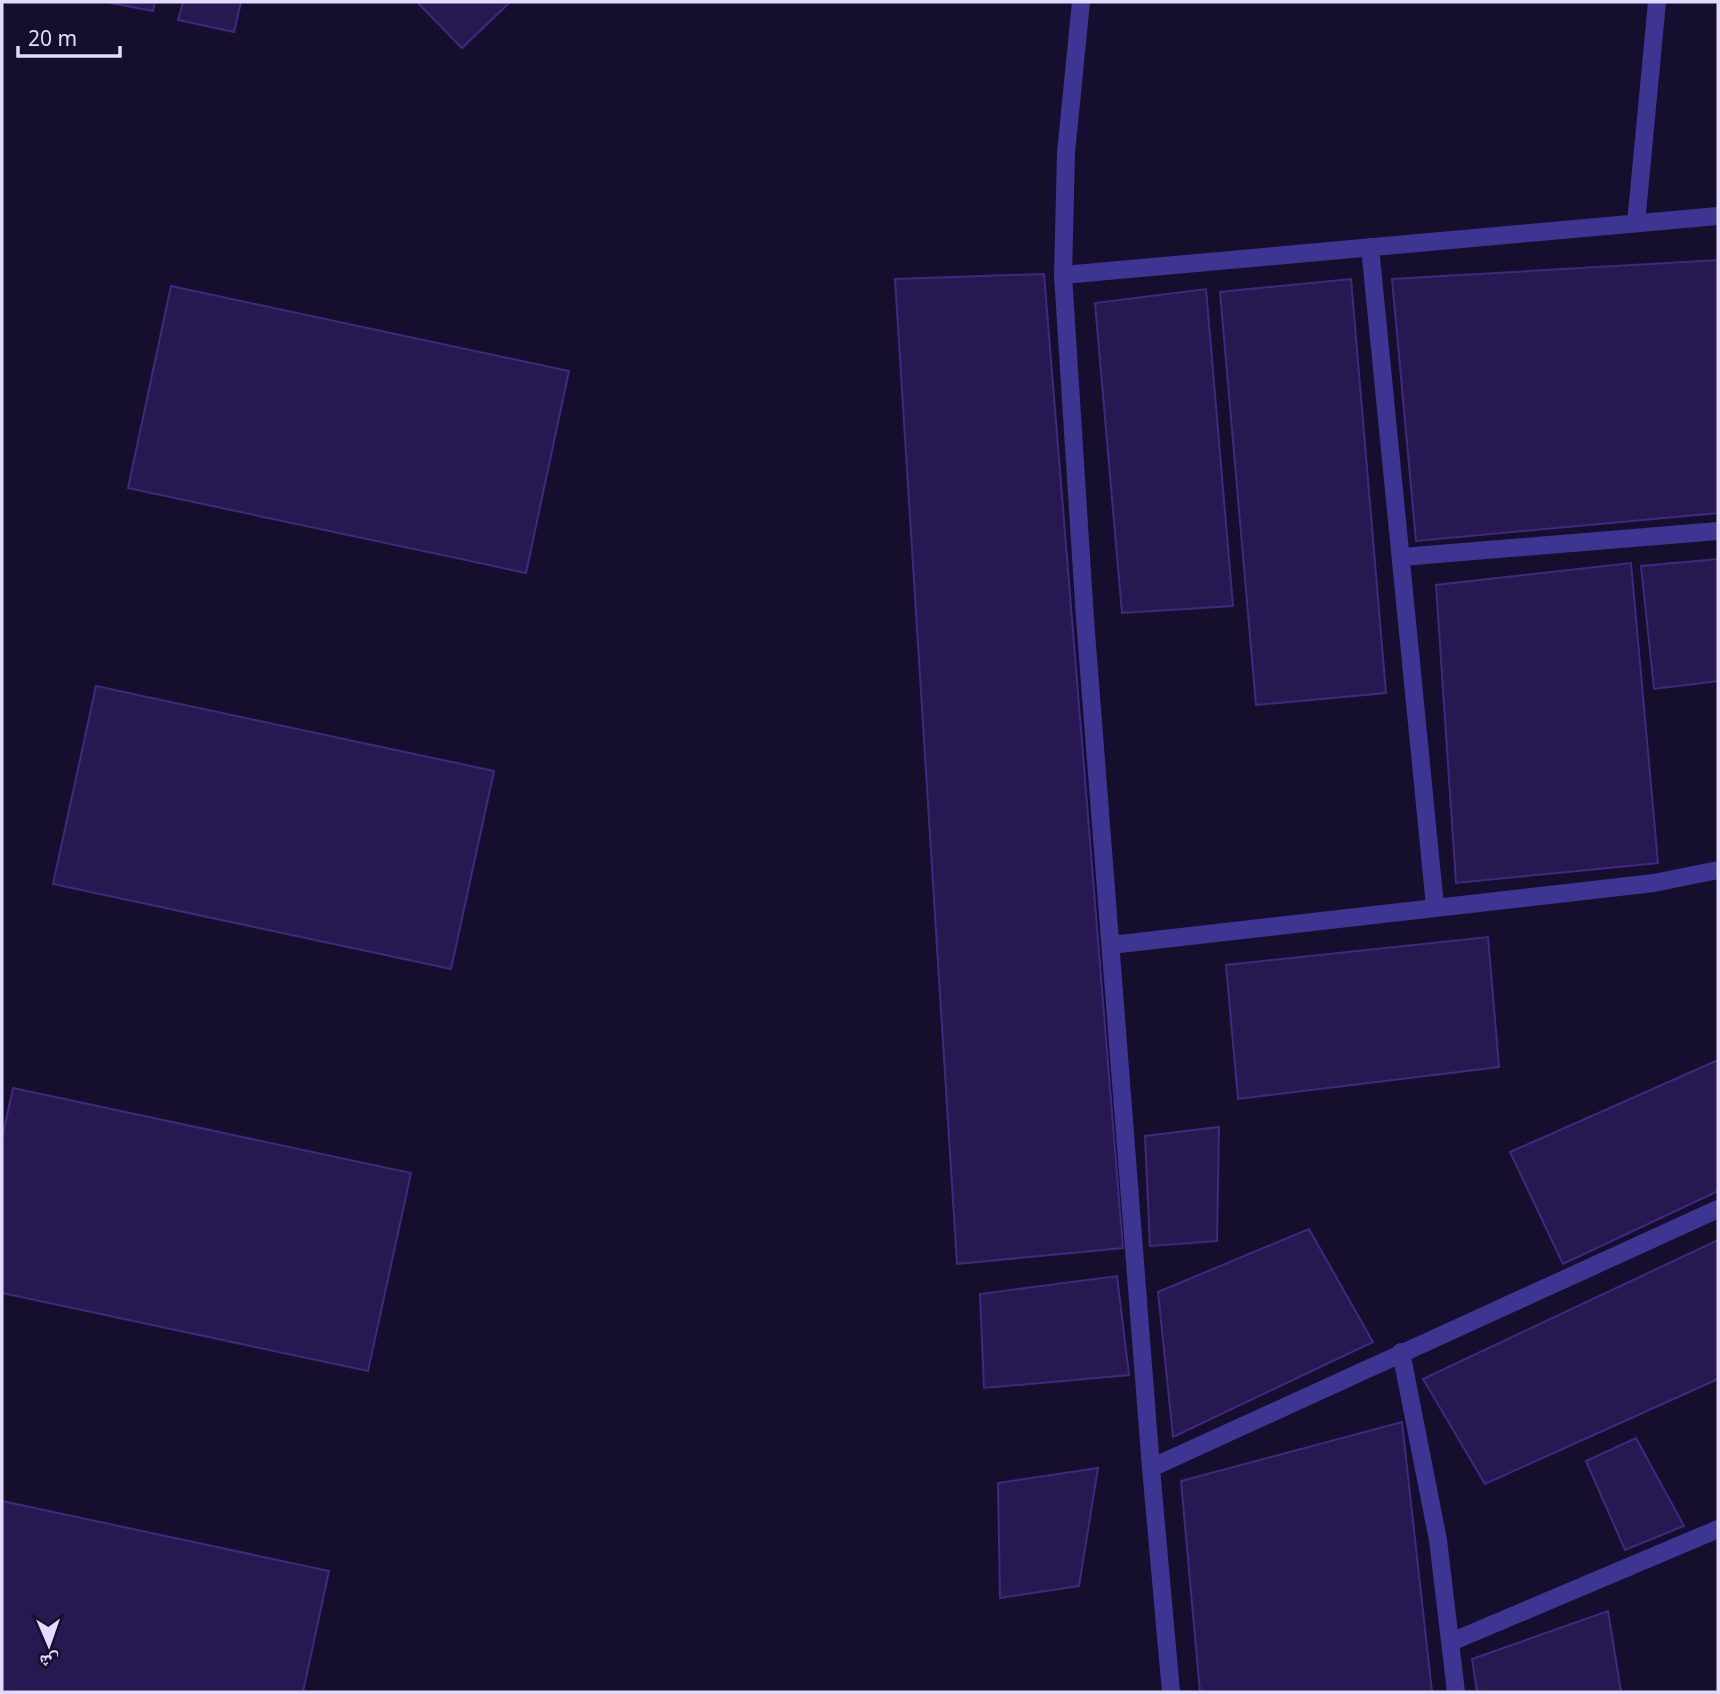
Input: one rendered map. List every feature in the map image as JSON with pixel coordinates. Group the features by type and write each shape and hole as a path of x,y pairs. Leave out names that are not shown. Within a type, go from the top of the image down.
{"street":[{"path":"1081,2 1066,153 1063,275 1084,619 1171,1692"},
{"path":"1636,223 1657,2"},
{"path":"1063,275 1718,216"},
{"path":"1370,247 1435,906"},
{"path":"1402,557 1718,531"},
{"path":"1111,945 1654,883 1718,870"},
{"path":"1151,1468 1718,1209"},
{"path":"1401,1352 1438,1540 1456,1692"},
{"path":"1451,1642 1718,1529"}],"building":[{"path":"106,2 155,2 153,11"},
{"path":"183,2 241,2 234,32 178,20"},
{"path":"417,2 510,2 462,48"},
{"path":"1718,260 1718,513 1416,541 1392,279"},
{"path":"1044,274 1123,1248 957,1264 895,279"},
{"path":"1351,279 1386,693 1256,705 1220,292"},
{"path":"171,286 569,371 526,573 128,488"},
{"path":"1206,289 1233,606 1122,613 1095,303"},
{"path":"1718,559 1718,681 1654,689 1641,566"},
{"path":"1631,563 1658,863 1456,883 1436,585"},
{"path":"96,686 494,771 451,969 53,884"},
{"path":"1488,937 1499,1067 1238,1099 1226,965"},
{"path":"1718,1060 1718,1191 1563,1264 1510,1152"},
{"path":"13,1088 411,1173 368,1371 2,1293 2,1139"},
{"path":"1219,1127 1217,1241 1150,1246 1145,1136"},
{"path":"1309,1229 1373,1342 1173,1437 1158,1292"},
{"path":"1718,1240 1718,1379 1485,1484 1423,1379"},
{"path":"1117,1276 1129,1375 984,1388 980,1294"},
{"path":"1402,1422 1432,1692 1200,1692 1181,1481"},
{"path":"1636,1438 1684,1526 1625,1550 1586,1461"},
{"path":"1098,1468 1079,1586 1000,1598 998,1483"},
{"path":"2,1501 329,1571 303,1692 2,1692"},
{"path":"1608,1611 1621,1692 1477,1692 1472,1659"}]}
